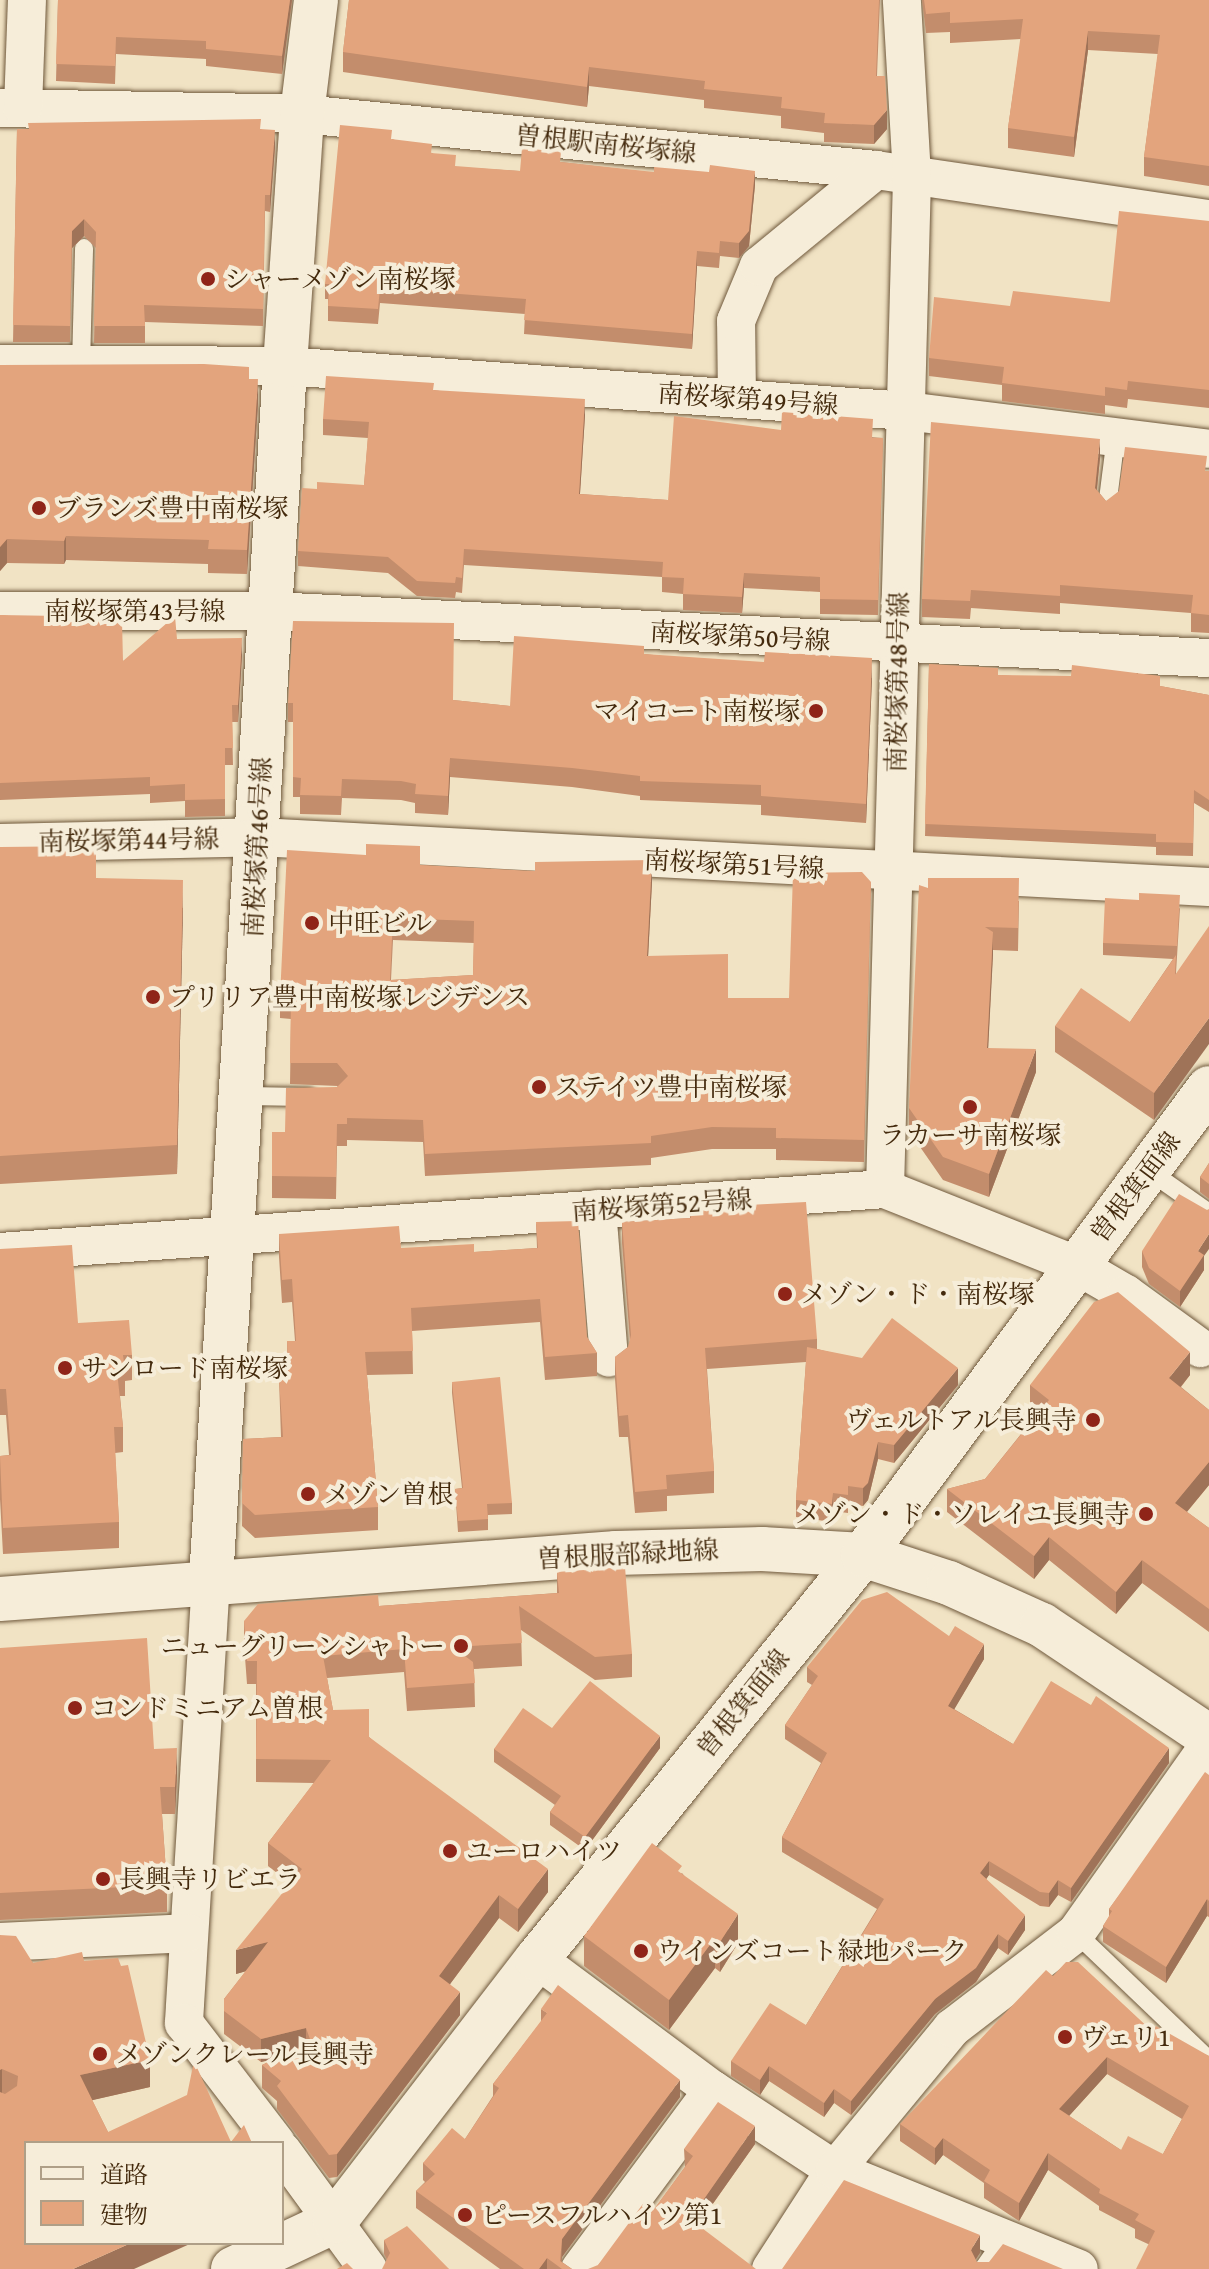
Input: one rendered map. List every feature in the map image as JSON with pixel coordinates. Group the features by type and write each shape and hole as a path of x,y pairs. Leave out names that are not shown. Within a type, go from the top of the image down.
{"street":[{"path":"11,108 27,0"},
{"name":"南桜塚第46号線","path":"211,1580 285,366 302,114 316,0"},
{"name":"南桜塚第48号線","path":"885,1189 895,873 896,644 906,411 894,173 902,0"},
{"name":"曽根駅南桜塚線","path":"11,108 302,114 894,173 1209,219"},
{"path":"737,398 736,321 759,266 894,173"},
{"name":"南桜塚第49号線","path":"0,364 285,366 906,411 1209,449"},
{"name":"南桜塚第43号線","path":"0,611 271,611"},
{"name":"南桜塚第50号線","path":"271,611 1209,658"},
{"name":"南桜塚第44号線","path":"0,843 258,837"},
{"name":"南桜塚第51号線","path":"258,837 895,873 1209,887"},
{"name":"曽根箕面線","path":"233,2269 335,2221 537,1959 863,1555 1209,1088"},
{"name":"南桜塚第52号線","path":"0,1252 885,1189 1076,1265 1126,1294 1200,1348"},
{"path":"597,1209 609,1358"},
{"name":"曽根服部緑地線","path":"0,1599 211,1580 616,1553 762,1549 863,1555 949,1583 1042,1625 1209,1737"},
{"path":"211,1580 184,2023 274,2141"},
{"path":"771,2269 835,2170 952,2028 1076,1933 1209,1745"},
{"path":"0,1942 188,1933"},
{"path":"537,1959 713,2090 835,2170 993,2254 1079,2269"},
{"path":"580,2269 713,2090"},
{"path":"284,2154 368,2269"}],"lane":[{"path":"81,365 84,248"},
{"path":"1107,507 1116,437"},
{"path":"242,1096 336,1097"},
{"path":"1148,1170 1209,1213"},
{"path":"1076,1933 1208,2059"}],"building":[{"path":"58,0 290,0 282,56 206,49 206,41 116,37 115,66 56,64"},
{"path":"349,0 879,0 876,76 885,76 887,110 874,125 824,123 825,113 781,108 782,97 704,89 705,81 589,67 587,87 343,52"},
{"path":"924,0 1209,0 1209,166 1144,157 1160,35 1088,31 1074,137 1008,128 1023,19 950,23 950,12 926,14"},
{"path":"261,119 260,129 275,130 270,195 265,195 263,309 144,305 145,326 94,326 96,232 84,219 72,231 70,326 13,325 17,129 29,129 28,123"},
{"path":"340,125 392,130 391,139 432,144 431,153 456,155 455,166 520,171 522,148 561,152 560,162 654,172 654,167 709,172 710,165 755,171 749,231 739,243 720,241 719,253 697,251 692,334 524,320 526,299 380,288 378,309 328,306 329,284 325,284"},
{"path":"1119,211 1209,221 1209,390 1128,381 1127,390 1105,387 1105,396 1002,383 1004,367 929,358 934,297 1010,306 1013,291 1110,302"},
{"path":"204,364 249,367 249,379 258,379 247,550 208,549 209,540 66,536 64,541 7,539 0,547 0,365"},
{"path":"326,376 434,383 433,390 585,399 579,494 668,500 674,416 781,430 782,412 873,419 872,438 883,438 878,600 820,599 820,577 744,573 742,597 683,594 684,578 662,577 663,562 464,549 462,578 456,577 455,583 417,581 388,557 298,551 302,488 317,489 317,482 364,485 369,422 323,419"},
{"path":"931,422 1100,439 1095,488 1106,501 1119,491 1125,447 1207,456 1209,615 1191,613 1193,595 1060,585 1060,596 971,590 970,601 922,599"},
{"path":"0,615 60,616 60,622 122,621 123,661 175,616 177,639 242,638 238,705 232,705 233,748 225,748 225,799 185,800 185,784 150,786 150,777 0,783"},
{"path":"293,621 454,623 453,700 510,706 514,636 644,646 644,654 764,662 765,652 872,658 866,804 761,796 761,785 640,781 640,776 450,758 448,796 415,794 416,784 401,781 342,779 341,796 300,795 301,778 293,777 293,703 288,703"},
{"path":"929,664 998,668 998,675 1071,676 1072,665 1160,676 1160,686 1209,695 1209,800 1194,790 1193,843 1156,842 1156,834 925,824"},
{"path":"366,844 420,846 420,865 535,871 535,862 652,860 647,956 728,954 728,998 789,998 793,873 862,872 871,882 864,1140 776,1138 776,1128 712,1127 651,1136 651,1143 425,1154 423,1120 347,1118 347,1124 337,1124 336,1177 272,1176 272,1132 285,1132 286,1088 337,1087 348,1076 337,1063 290,1063 291,997 280,997 287,850 366,855","holes":["393,918 474,921 473,975 390,980"]},
{"path":"96,846 96,878 183,880 177,1145 0,1156 0,847"},
{"path":"928,878 1019,878 1018,928 985,927 993,932 987,1048 1036,1049 989,1174 943,1157 909,1108 919,885 928,888"},
{"path":"1139,893 1180,895 1177,946 1103,943 1105,898 1139,900"},
{"path":"1209,926 1209,1018 1154,1093 1055,1026 1081,988 1130,1022 1176,955 1175,975"},
{"path":"1209,1163 1209,1184 1200,1177"},
{"path":"1179,1194 1209,1209 1209,1234 1198,1251 1204,1255 1180,1291 1149,1268 1142,1251"},
{"path":"806,1202 817,1339 705,1348 714,1471 666,1475 667,1489 635,1492 628,1415 619,1416 615,1357 628,1347 631,1335 622,1222 691,1218 690,1208"},
{"path":"578,1221 587,1337 597,1353 545,1357 540,1299 411,1308 413,1351 365,1352 378,1507 255,1515 242,1503 243,1439 283,1437 279,1379 289,1378 287,1341 296,1341 292,1279 282,1280 279,1234 399,1226 401,1248 474,1244 474,1252 538,1248 536,1222"},
{"path":"72,1245 78,1323 129,1320 132,1355 123,1355 125,1370 117,1371 123,1427 114,1427 119,1522 3,1528 0,1456 11,1455 6,1389 0,1389 0,1249"},
{"path":"1118,1292 1190,1352 1169,1378 1209,1410 1209,1462 1175,1503 1209,1528 1209,1609 1142,1560 1116,1592 1049,1537 1034,1556 947,1489 985,1479 1049,1400 1030,1385 1094,1302"},
{"path":"892,1318 958,1368 894,1445 878,1442 868,1483 863,1488 848,1486 848,1495 833,1493 832,1504 796,1500 807,1347 862,1358"},
{"path":"500,1377 512,1503 487,1504 488,1519 458,1521 455,1489 463,1488 452,1382"},
{"path":"625,1567 632,1654 595,1657 519,1606 522,1643 453,1647 473,1662 475,1683 407,1688 404,1649 323,1656 333,1710 369,1709 369,1737 548,1869 518,1909 499,1895 439,1976 460,1992 337,2154 329,2155 277,2086 281,2081 262,2065 311,2042 306,2028 261,2039 224,2011 224,1999 268,1942 236,1950 302,1869 268,1843 331,1760 256,1759 257,1661 247,1661 244,1621 258,1604 378,1595 379,1606 559,1593 557,1572"},
{"path":"887,1592 949,1636 955,1626 984,1644 948,1706 1013,1744 1051,1681 1091,1705 1096,1696 1169,1748 1071,1888 1058,1880 1049,1893 1040,1892 989,1861 980,1873 1025,1915 1008,1941 998,1934 976,1968 935,1999 851,2101 834,2089 824,2103 769,2066 760,2080 731,2061 770,2003 806,2025 884,1899 782,1837 827,1753 785,1725 818,1676 807,1667 862,1600"},
{"path":"147,1638 154,1749 177,1748 175,1787 160,1787 167,1885 0,1893 0,1648"},
{"path":"590,1681 660,1736 585,1837 550,1812 561,1796 494,1749 523,1708 552,1728"},
{"path":"1205,1772 1209,1775 1209,1901 1207,1899 1166,1967 1103,1926 1112,1911 1109,1909"},
{"name":"ウインズコート緑地パーク","path":"652,1843 682,1866 678,1871 738,1914 720,1942 715,1938 669,2000 584,1936"},
{"path":"0,1935 16,1936 33,1963 82,1952 84,1961 118,1958 121,1966 128,1965 150,2060 80,2075 108,2132 187,2095 194,2061 231,2141 24,2141 24,2245 127,2245 73,2269 0,2269 0,2092 5,2094 17,2086 18,2076 0,2070"},
{"path":"1066,1962 1078,1962 1153,2032 1156,2026 1209,2056 1209,2269 1136,2269 1155,2231 1135,2220 1139,2214 1099,2193 1100,2189 1048,2153 1019,2203 984,2181 990,2170 943,2138 935,2148 900,2124 1046,1970 1053,1976","holes":["1107,2057 1189,2106 1163,2154 1128,2136 1121,2150 1059,2109"]},
{"path":"558,1985 680,2080 562,2239 560,2261 572,2269 562,2269 547,2258 539,2269 524,2269 416,2191 435,2174 423,2163 452,2128 465,2139 499,2088 493,2084 547,2013 541,2009"},
{"path":"718,2102 755,2126 690,2219 756,2269 588,2269 598,2265 645,2201 655,2208 693,2156 684,2149"},
{"path":"244,2125 251,2141 232,2141"},
{"path":"844,2180 980,2235 971,2250 977,2262 989,2262 1003,2244 1063,2269 782,2269"},
{"path":"407,2226 449,2269 382,2269 390,2253 384,2240"},
{"path":"347,2263 353,2269 337,2269"}],"place":[{"name":"シャーメゾン南桜塚","path":"208,279"},
{"name":"ブランズ豊中南桜塚","path":"39,508"},
{"name":"マイコート南桜塚","path":"816,711"},
{"name":"中旺ビル","path":"312,923"},
{"name":"プリリア豊中南桜塚レジデンス","path":"153,997"},
{"name":"ステイツ豊中南桜塚","path":"539,1087"},
{"name":"ラカーサ南桜塚","path":"970,1107"},
{"name":"メゾン・ド・南桜塚","path":"785,1294"},
{"name":"サンロード南桜塚","path":"65,1368"},
{"name":"ヴェルトアル長興寺","path":"1093,1420"},
{"name":"メゾン曽根","path":"308,1494"},
{"name":"メゾン・ド・ソレイユ長興寺","path":"1146,1514"},
{"name":"ニューグリーンシャトー","path":"461,1646"},
{"name":"コンドミニアム曽根","path":"75,1708"},
{"name":"ユーロハイツ","path":"450,1851"},
{"name":"長興寺リビエラ","path":"103,1879"},
{"name":"ウインズコート緑地パーク","path":"641,1951"},
{"name":"ヴェリ1","path":"1065,2037"},
{"name":"メゾンクレール長興寺","path":"100,2054"},
{"name":"ピースフルハイツ第1","path":"465,2215"}]}
